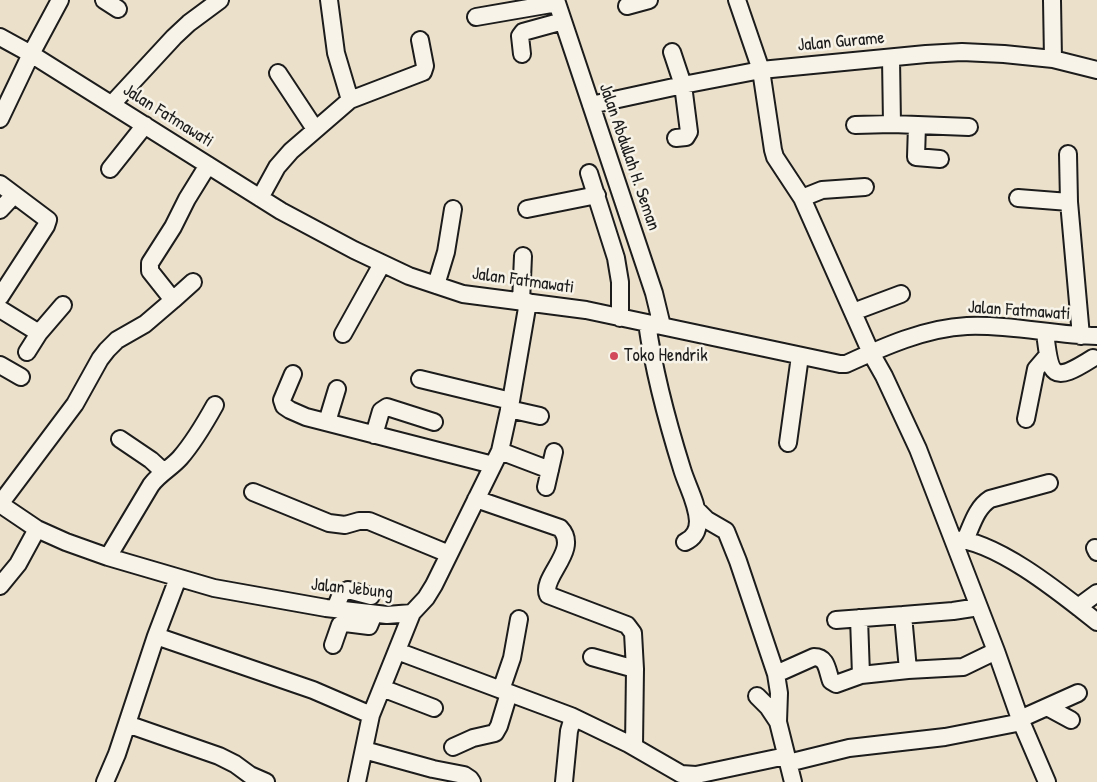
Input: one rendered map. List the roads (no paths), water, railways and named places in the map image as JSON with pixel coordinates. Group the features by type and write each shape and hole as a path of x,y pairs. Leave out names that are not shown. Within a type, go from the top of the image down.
{"street":[{"path":"0,119 31,54 60,0"},
{"path":"104,0 118,9"},
{"path":"112,104 174,37 220,0"},
{"path":"329,0 334,46 350,100"},
{"path":"627,6 649,0"},
{"path":"737,0 761,70 773,150 802,198 871,353 884,376 959,540 979,607 1021,721 1047,782"},
{"path":"1052,0 1053,59"},
{"path":"476,17 556,2"},
{"name":"Jalan Abdullah H. Seman","path":"556,2 654,294 652,355 666,416 697,510"},
{"path":"522,54 520,36 522,32 563,21"},
{"name":"Jalan Fatmawati","path":"0,37 31,54 306,225 382,264 464,294 563,306 840,364 846,364 918,336 965,326 991,326 1089,336"},
{"path":"260,198 277,167 291,151 350,100 423,72 425,66 420,40"},
{"path":"672,52 683,85 689,132 686,137 676,138"},
{"name":"Jalan Gurame","path":"592,105 761,70 962,52 1053,59 1097,70"},
{"path":"891,58 892,124"},
{"path":"278,73 315,129"},
{"path":"855,125 892,124 969,127"},
{"path":"110,169 145,125"},
{"path":"917,125 916,157 940,159"},
{"path":"1068,154 1069,202 1089,336"},
{"path":"173,300 150,271 150,263 208,165"},
{"path":"589,173 613,246 620,282 620,318"},
{"path":"0,184 46,217 47,223 0,297"},
{"path":"802,198 822,190 865,187"},
{"path":"527,209 597,194"},
{"path":"0,210 14,195"},
{"path":"1018,198 1069,202"},
{"path":"436,285 446,252 453,209"},
{"path":"613,246 637,242"},
{"name":"Jalan Jebung","path":"0,504 37,529 66,542 108,557 214,588 335,609 387,615 412,614 426,598 496,458 510,405 524,302 524,256"},
{"path":"343,334 382,264"},
{"path":"0,504 75,404 107,350 117,340 145,324 193,282"},
{"path":"853,312 901,294"},
{"path":"26,352 39,333 63,305"},
{"path":"0,309 39,333"},
{"path":"1045,332 1052,369 1057,373 1071,372 1093,358"},
{"path":"1026,419 1036,368 1048,355"},
{"path":"788,443 800,356"},
{"path":"0,366 20,377"},
{"path":"293,374 282,400 284,406 298,414 374,435 550,470"},
{"path":"420,379 510,405 540,416"},
{"path":"326,422 337,389"},
{"path":"108,557 151,485 157,477 180,458 196,437 215,405"},
{"path":"374,435 381,411 387,407 434,422"},
{"path":"120,439 144,455 164,472"},
{"path":"546,487 554,452"},
{"path":"959,540 983,504 990,499 1049,483"},
{"path":"253,492 329,523 345,526 359,521 368,521 449,554"},
{"path":"476,499 556,526 563,532 566,544 564,553 546,588 546,593 550,597 626,625 633,633 634,746"},
{"path":"685,542 690,540 696,532 698,526 697,510"},
{"path":"697,510 707,520 726,531 738,561 776,674 779,693 778,722 793,782"},
{"path":"0,586 18,564 37,529"},
{"path":"959,540 1003,555 1029,571 1097,622"},
{"path":"109,781 156,636 178,578"},
{"path":"335,609 342,594 348,590 371,596"},
{"path":"1078,607 1097,594"},
{"path":"836,620 953,611 979,607"},
{"path":"333,645 340,626 345,624 369,626 374,614"},
{"path":"357,782 371,714 412,614"},
{"path":"903,615 908,670"},
{"path":"859,618 861,675"},
{"path":"453,747 473,738 490,736 495,733 499,726 519,619"},
{"path":"156,636 313,690 371,714"},
{"path":"396,651 573,717 634,746 673,770 688,775 849,748 945,737 1021,721 1078,693"},
{"path":"776,674 817,657 825,661 832,682 839,684 861,675 963,667 996,651"},
{"path":"592,657 634,669"},
{"path":"382,688 434,708"},
{"path":"757,696 768,707 778,722"},
{"path":"1047,707 1071,720"},
{"path":"564,782 569,731 573,717"},
{"path":"127,724 219,756 236,764 250,775 266,782"},
{"path":"364,750 442,776 464,776 472,782"}],"place":[{"name":"Toko Hendrik","path":"614,356"}]}
